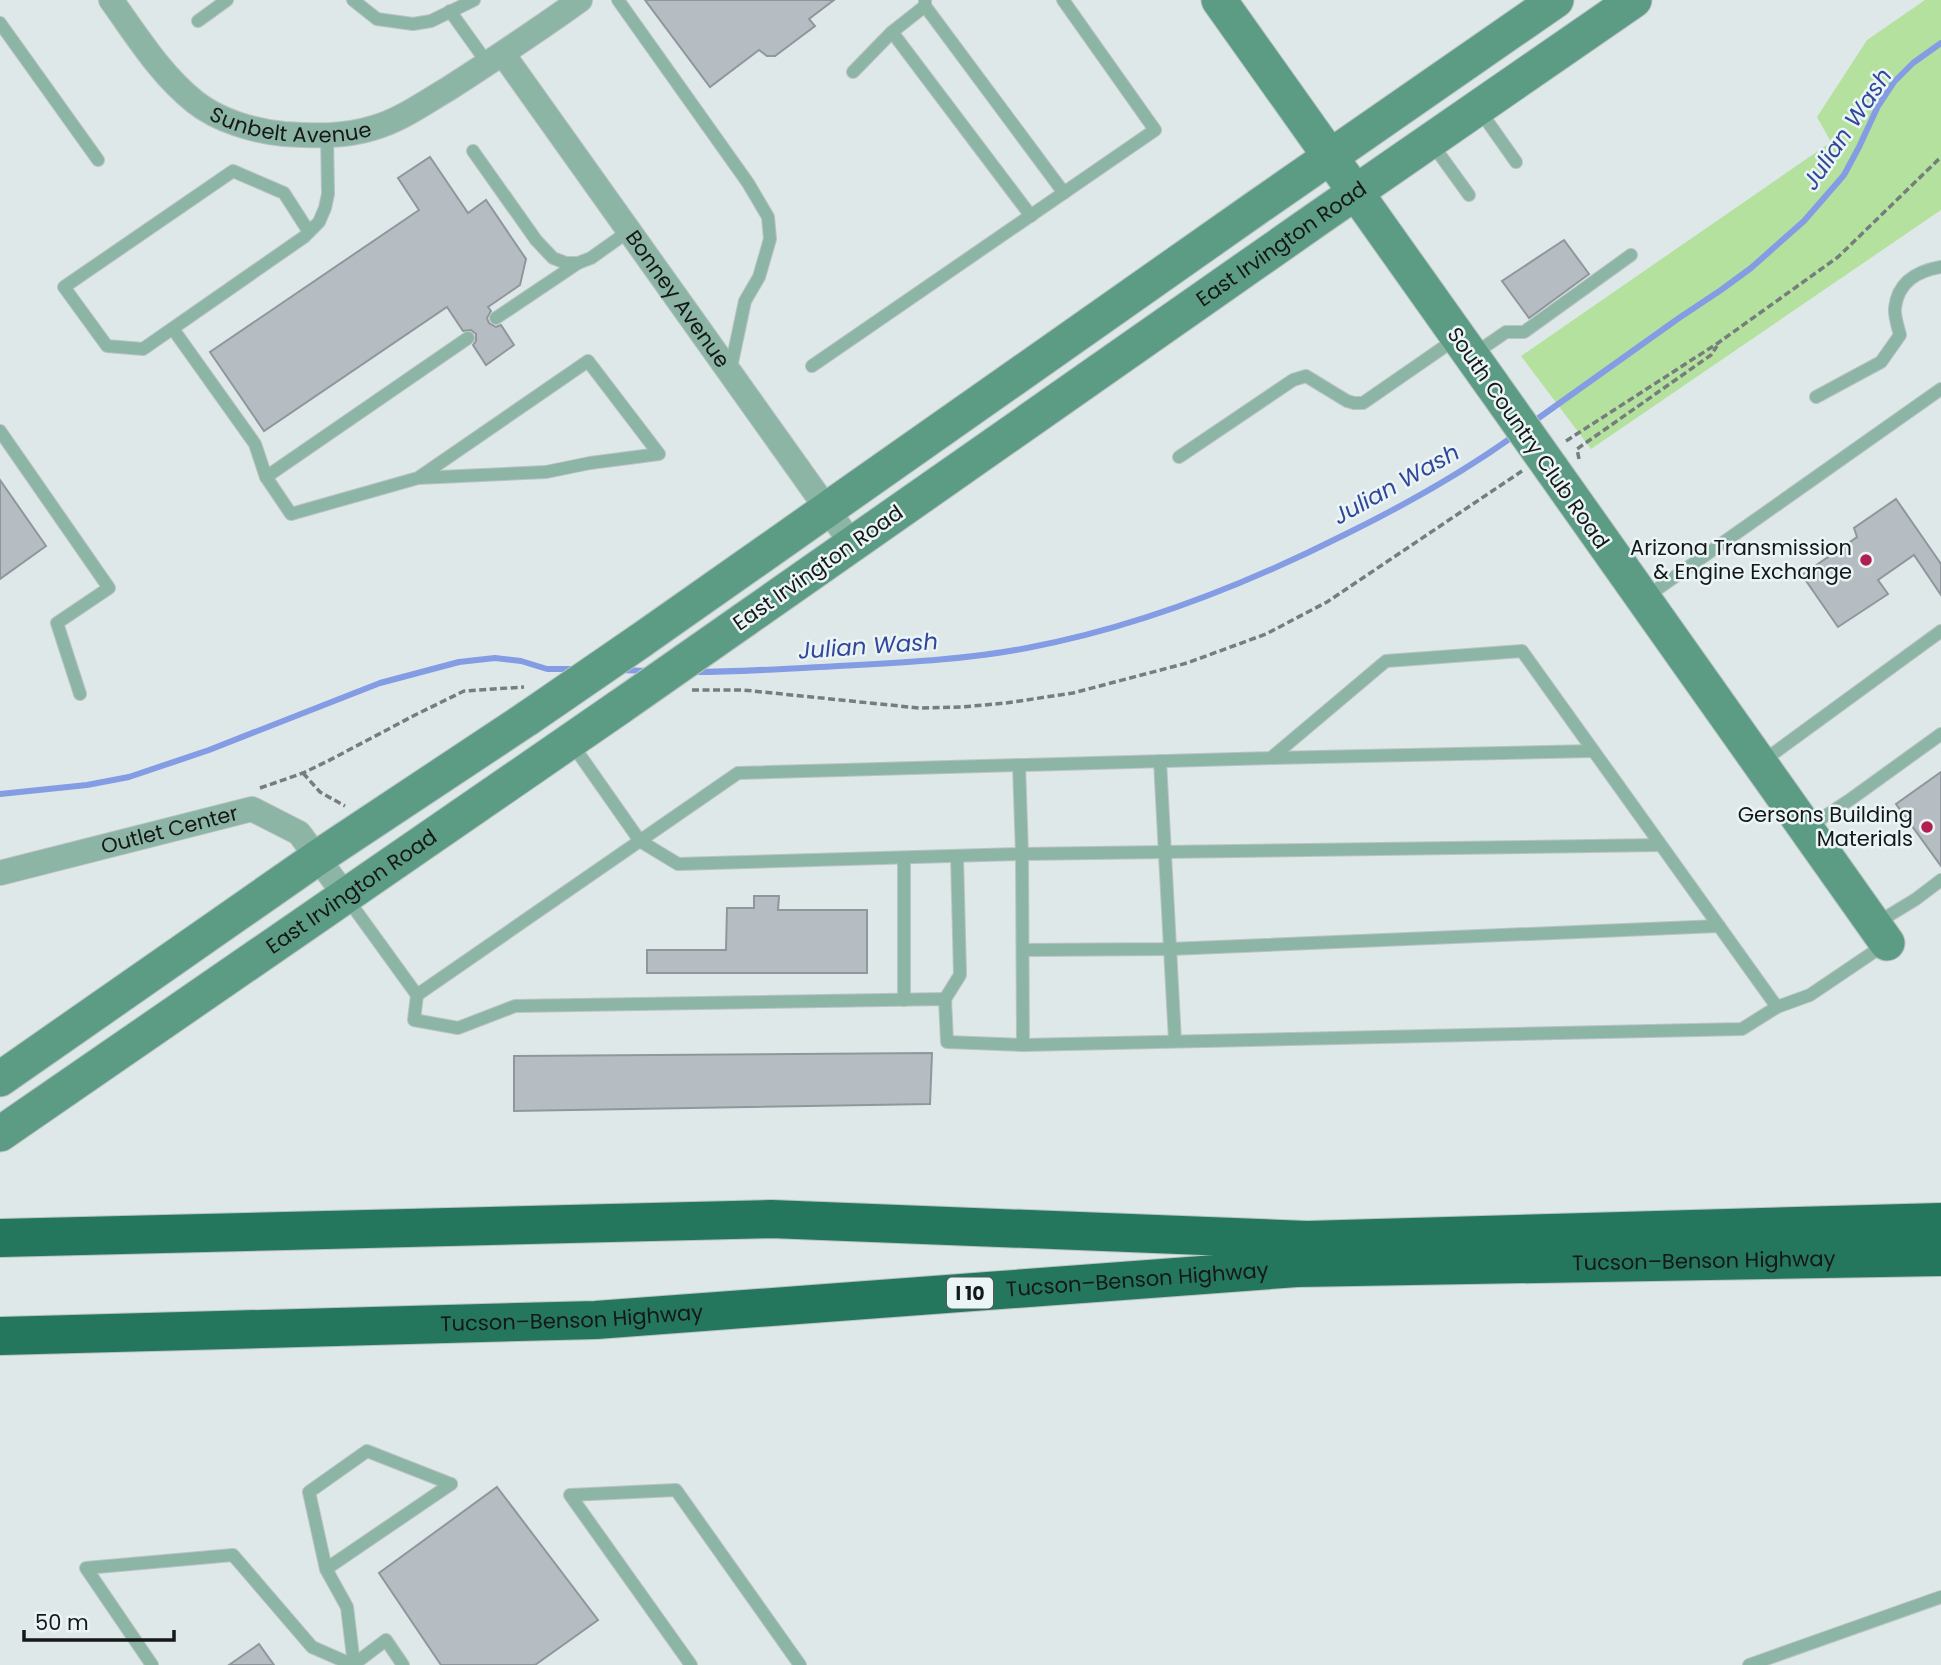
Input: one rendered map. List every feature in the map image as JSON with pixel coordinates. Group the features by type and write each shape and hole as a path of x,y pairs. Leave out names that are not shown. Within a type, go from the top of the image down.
{"highway":[{"name":"Tucson–Benson Highway","path":"0,1236 771,1219 1307,1240 1941,1222"},
{"name":"Tucson–Benson Highway","path":"0,1336 596,1320 1297,1268 1941,1258"}],"main road":[{"name":"South Country Club Road","path":"1219,0 1464,347 1555,460 1643,599 1881,934"},
{"name":"East Irvington Road","path":"0,1079 317,858 640,641 1556,0"},
{"name":"East Irvington Road","path":"0,1134 621,706 1634,0"}],"street":[{"name":"Sunbelt Avenue","path":"111,0 155,62 175,85 198,104 230,121 260,131 327,135 374,128 405,116 495,59 580,0"},
{"name":"Bonney Avenue","path":"495,59 629,231 852,544"},
{"name":"Outlet Center","path":"0,873 251,809 299,832 345,895"}],"lane":[{"path":"198,21 228,0"},
{"path":"353,0 377,19 413,24 431,20 474,0"},
{"path":"618,0 748,183 768,217 770,239 759,277 745,301 730,372"},
{"path":"812,366 1156,130 1063,0"},
{"path":"853,72 925,3 1063,193"},
{"path":"450,12 495,59"},
{"path":"0,23 98,160"},
{"path":"892,32 1031,216"},
{"path":"1478,108 1516,162"},
{"path":"309,232 284,193 233,171 64,288 107,346 143,349 269,263 304,237 309,232 319,222 328,194 327,135"},
{"path":"1430,141 1469,195"},
{"path":"473,151 545,251 553,258 578,263"},
{"path":"496,318 629,231"},
{"path":"1179,457 1293,380 1306,376 1347,401 1363,403 1464,347 1506,332 1524,332 1631,255"},
{"path":"1816,397 1881,362 1900,335 1894,310 1900,289 1922,270 1941,267"},
{"path":"173,328 255,444 266,477 291,514 418,478 546,472 659,454 588,360 418,478"},
{"path":"266,477 468,338"},
{"path":"1643,599 1941,388"},
{"path":"0,430 108,588 57,623 80,694"},
{"path":"1760,764 1941,631"},
{"path":"1271,758 1386,661 1522,651 1777,1007"},
{"path":"1806,829 1941,734"},
{"path":"570,741 640,841 678,864 1022,854 1660,845"},
{"path":"417,995 738,773 1593,751"},
{"path":"1160,761 1175,1041"},
{"path":"1019,765 1023,1045"},
{"path":"957,856 960,975 945,999 947,1042 1023,1045 1742,1029 1777,1007 1810,995 1881,934 1916,899 1941,880"},
{"path":"904,858 904,1000"},
{"path":"345,895 417,995 414,1020 458,1028 515,1006 945,999"},
{"path":"1023,950 1170,949 1719,926"},
{"path":"326,1569 451,1484 367,1451 309,1492 326,1569 347,1607 354,1665"},
{"path":"691,1665 570,1494 676,1490 800,1665"},
{"path":"152,1665 86,1568 233,1555 312,1647 354,1665"},
{"path":"1749,1665 1941,1598"},
{"path":"354,1665 386,1640 403,1665"}],"path":[{"path":"962,707 1073,693 1188,663 1266,634 1327,602 1555,460 1838,257 1941,157"},
{"path":"1555,460 1577,449 1711,355 1718,343"},
{"path":"303,773 320,792 354,810"}],"green space":[{"path":"1925,0 1941,0 1941,210 1591,449 1521,356 1831,142 1817,117 1867,40"}],"building":[{"path":"645,0 834,0 809,19 815,26 775,56 767,56 759,50 710,87"},
{"path":"430,157 468,213 486,200 526,259 520,285 488,307 491,311 487,318 489,323 496,327 501,325 514,345 486,365 473,345 476,334 471,330 463,331 447,307 264,431 210,352 419,210 398,178"},
{"path":"1564,240 1589,274 1529,318 1502,281"},
{"path":"0,480 46,546 0,579"},
{"name":"Arizona Transmission & Engine Exchange","path":"1896,499 1941,564 1941,595 1914,555 1878,580 1888,594 1838,627 1802,575 1857,537 1854,528"},
{"name":"Gersons Building Materials","path":"1941,772 1941,866 1896,804"},
{"path":"754,896 779,896 778,910 867,910 867,973 647,973 647,950 726,950 727,908 754,908"},
{"path":"932,1053 930,1104 514,1111 514,1056"},
{"path":"497,1487 598,1620 535,1665 441,1665 379,1573"},
{"path":"259,1644 274,1665 229,1665"}],"waterway":[{"name":"Julian Wash","path":"1533,422 1751,268 1804,221 1844,175 1878,106 1894,82 1913,63 1941,43"},
{"name":"Julian Wash","path":"694,672 950,659 1027,648 1110,628 1191,602 1308,553 1433,488 1515,435"},
{"path":"0,794 87,785 129,777 209,750 380,683 459,662 495,658 521,661 547,669 574,669"},
{"path":"620,670 648,671"}],"place":[{"name":"Arizona Transmission & Engine Exchange","path":"1866,560"},
{"name":"Gersons Building Materials","path":"1927,827"}]}
